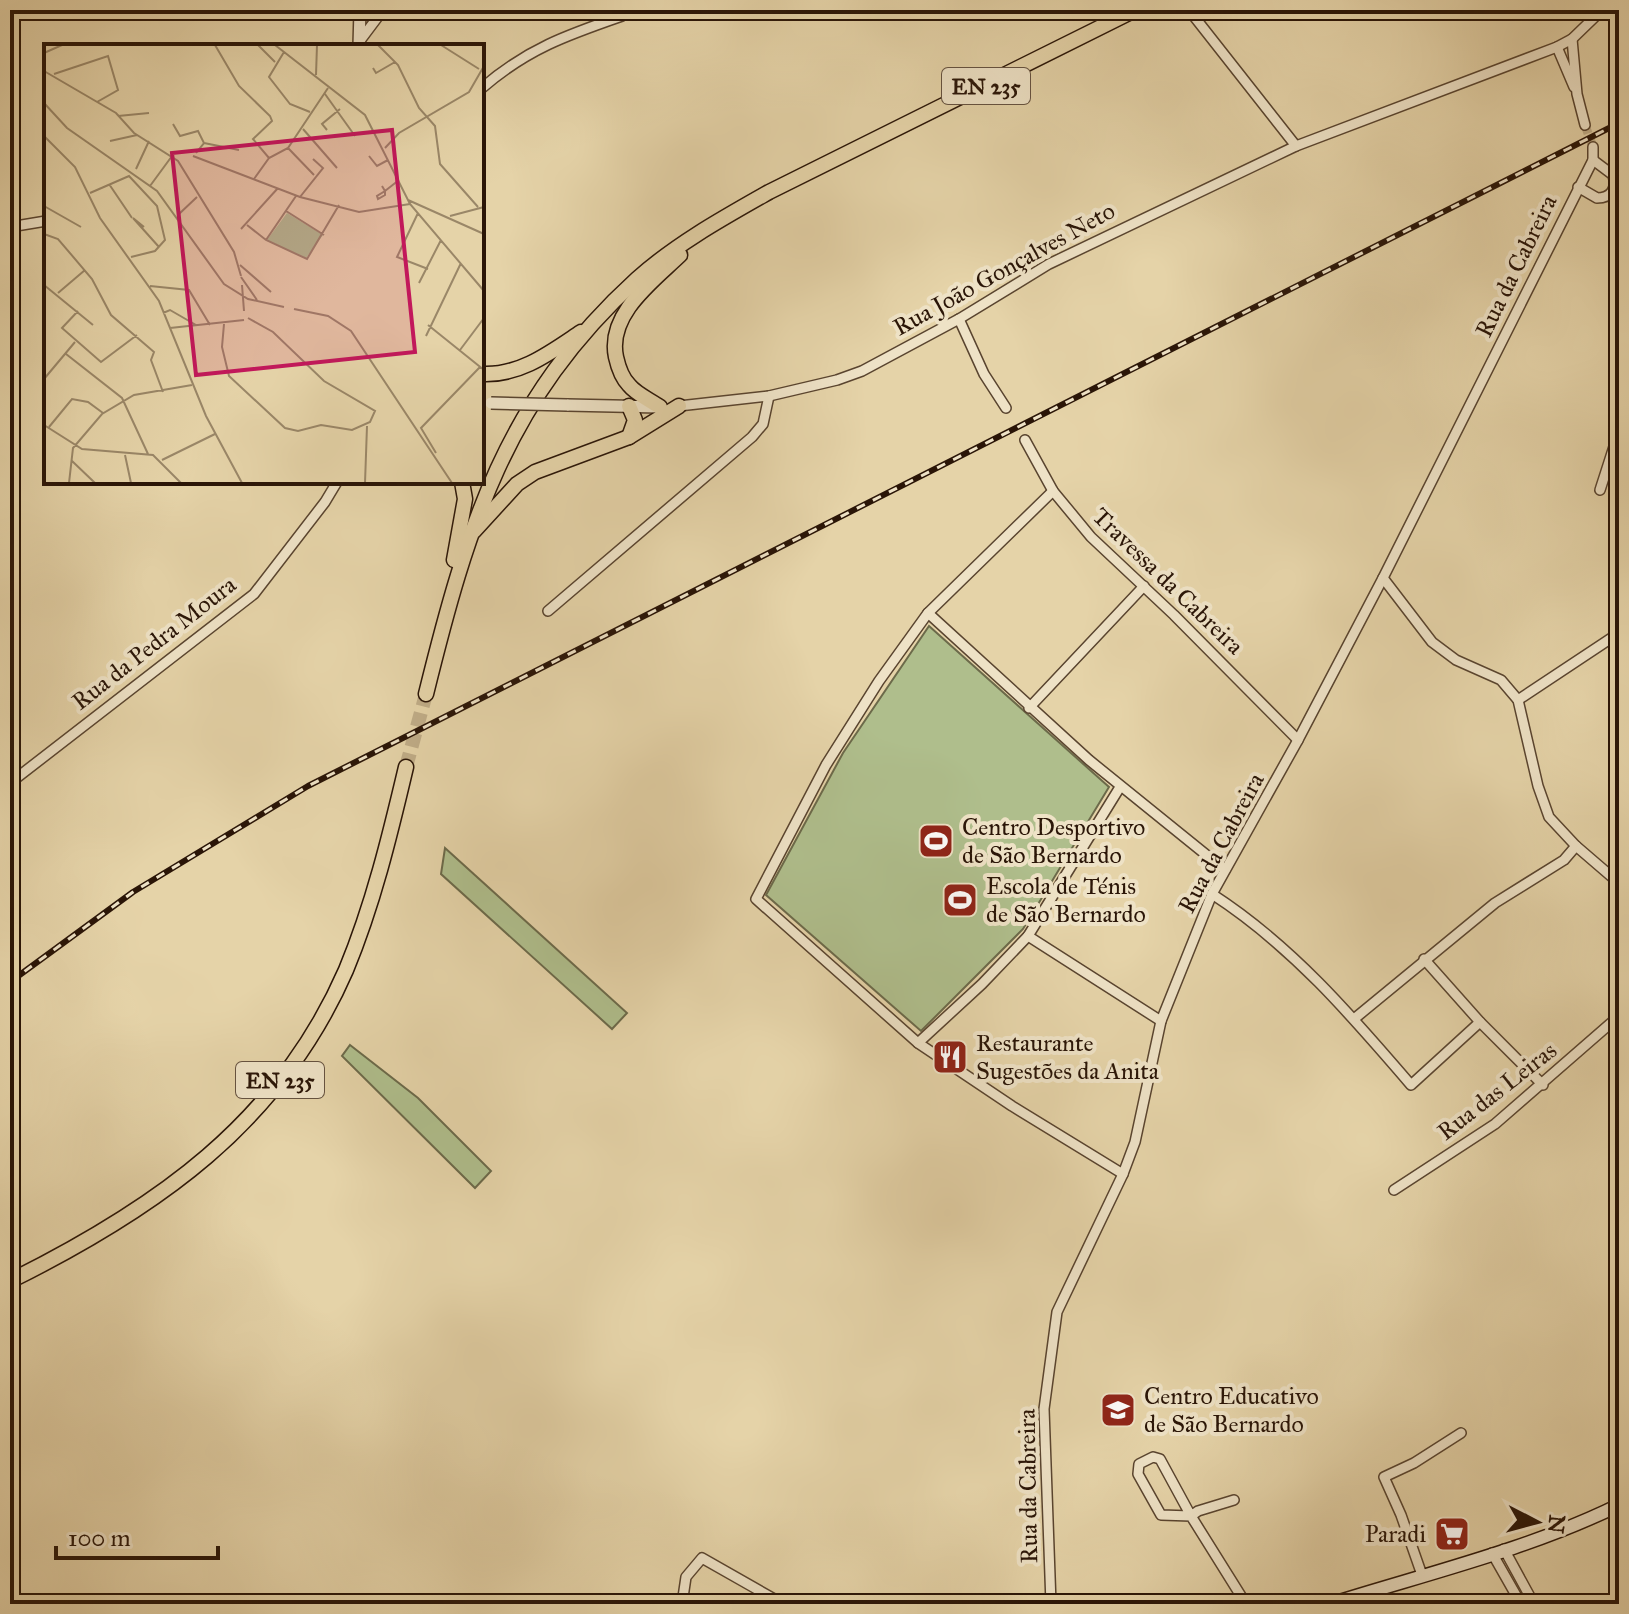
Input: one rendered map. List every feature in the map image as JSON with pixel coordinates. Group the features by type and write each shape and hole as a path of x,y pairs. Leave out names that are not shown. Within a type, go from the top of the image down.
{"main road":[{"name":"EN 235","path":"426,694 468,538 511,437 545,385 591,325 638,278 711,225 769,192 1135,10"},
{"path":"660,407 628,385 618,367 614,346 619,324 635,300 711,225"},
{"path":"484,374 518,369 541,359 591,325"},
{"path":"628,385 625,406 635,420 629,437"},
{"path":"468,538 517,484 535,472 629,437 679,406"},
{"path":"448,607 465,499 462,484"},
{"name":"EN 235","path":"10,1281 126,1218 198,1167 252,1115 280,1080 307,1044 345,971 373,894 406,767"},
{"path":"1330,1604 1498,1551 1592,1518 1619,1505"}],"street":[{"path":"359,44 360,10"},
{"path":"359,44 383,10"},
{"path":"484,86 521,58 555,39 622,16 622,10"},
{"path":"1189,10 1296,146"},
{"name":"Rua João Gonçalves Neto","path":"487,403 679,406 769,396 862,371 959,319 1049,264 1296,146 1557,47 1572,39 1602,10"},
{"path":"1572,39 1577,94"},
{"path":"1557,47 1577,94 1585,125"},
{"name":"Rua da Cabreira","path":"1051,1604 1044,1409 1057,1312 1123,1174 1135,1142 1161,1021 1212,894 1383,578 1593,160 1593,147"},
{"path":"1578,187 1597,198 1614,196 1616,178 1593,160"},
{"path":"10,227 44,221"},
{"path":"959,319 984,374 1006,408"},
{"path":"548,611 752,437 763,424 769,396"},
{"path":"1600,490 1619,431"},
{"name":"Travessa da Cabreira","path":"1025,440 1053,491 1091,537 1298,740"},
{"name":"Rua da Pedra Moura","path":"10,783 254,594 336,484"},
{"path":"1053,491 928,613 879,681 826,765 756,899 918,1043 1012,1106 1123,1174"},
{"path":"1383,578 1432,642 1456,660 1501,680 1518,700 1538,786 1549,817 1576,846 1619,883"},
{"path":"1029,708 1144,586"},
{"path":"928,613 1029,708 1120,787 1225,870"},
{"path":"1518,700 1619,633"},
{"path":"918,1043 1028,936 1120,787"},
{"path":"1354,1019 1495,903 1564,860 1576,846"},
{"path":"1212,894 1242,914 1326,987 1411,1085 1480,1022"},
{"path":"1028,936 1161,1021"},
{"path":"1424,959 1480,1022 1543,1085"},
{"name":"Rua das Leiras","path":"1394,1190 1495,1124 1619,1016"},
{"path":"1422,1575 1384,1477 1414,1463 1461,1433"},
{"path":"1234,1500 1191,1516 1161,1515 1138,1474 1139,1464 1153,1457 1160,1459 1191,1516 1246,1604"},
{"path":"1498,1551 1521,1604"},
{"path":"1498,1551 1534,1604"},
{"path":"682,1604 686,1577 702,1558 783,1604"}],"green space":[{"name":"Centro Desportivo de São Bernardo","path":"929,626 1109,787 1023,929 921,1031 766,895 843,753"},
{"path":"445,848 627,1013 612,1029 441,874"},
{"path":"350,1045 418,1098 491,1171 475,1188 342,1056"}],"tunnel":[{"path":"1585,125 1593,147"},
{"path":"406,767 426,694"}],"railway":[{"path":"10,982 133,892 308,786 1619,123"}],"place":[{"name":"Centro Desportivo de São Bernardo","path":"936,841"},
{"name":"Escola de Ténis de São Bernardo","path":"960,900"},
{"name":"Restaurante Sugestões da Anita","path":"950,1057"},
{"name":"Centro Educativo de São Bernardo","path":"1118,1410"},
{"name":"Paradi","path":"1452,1534"}]}
